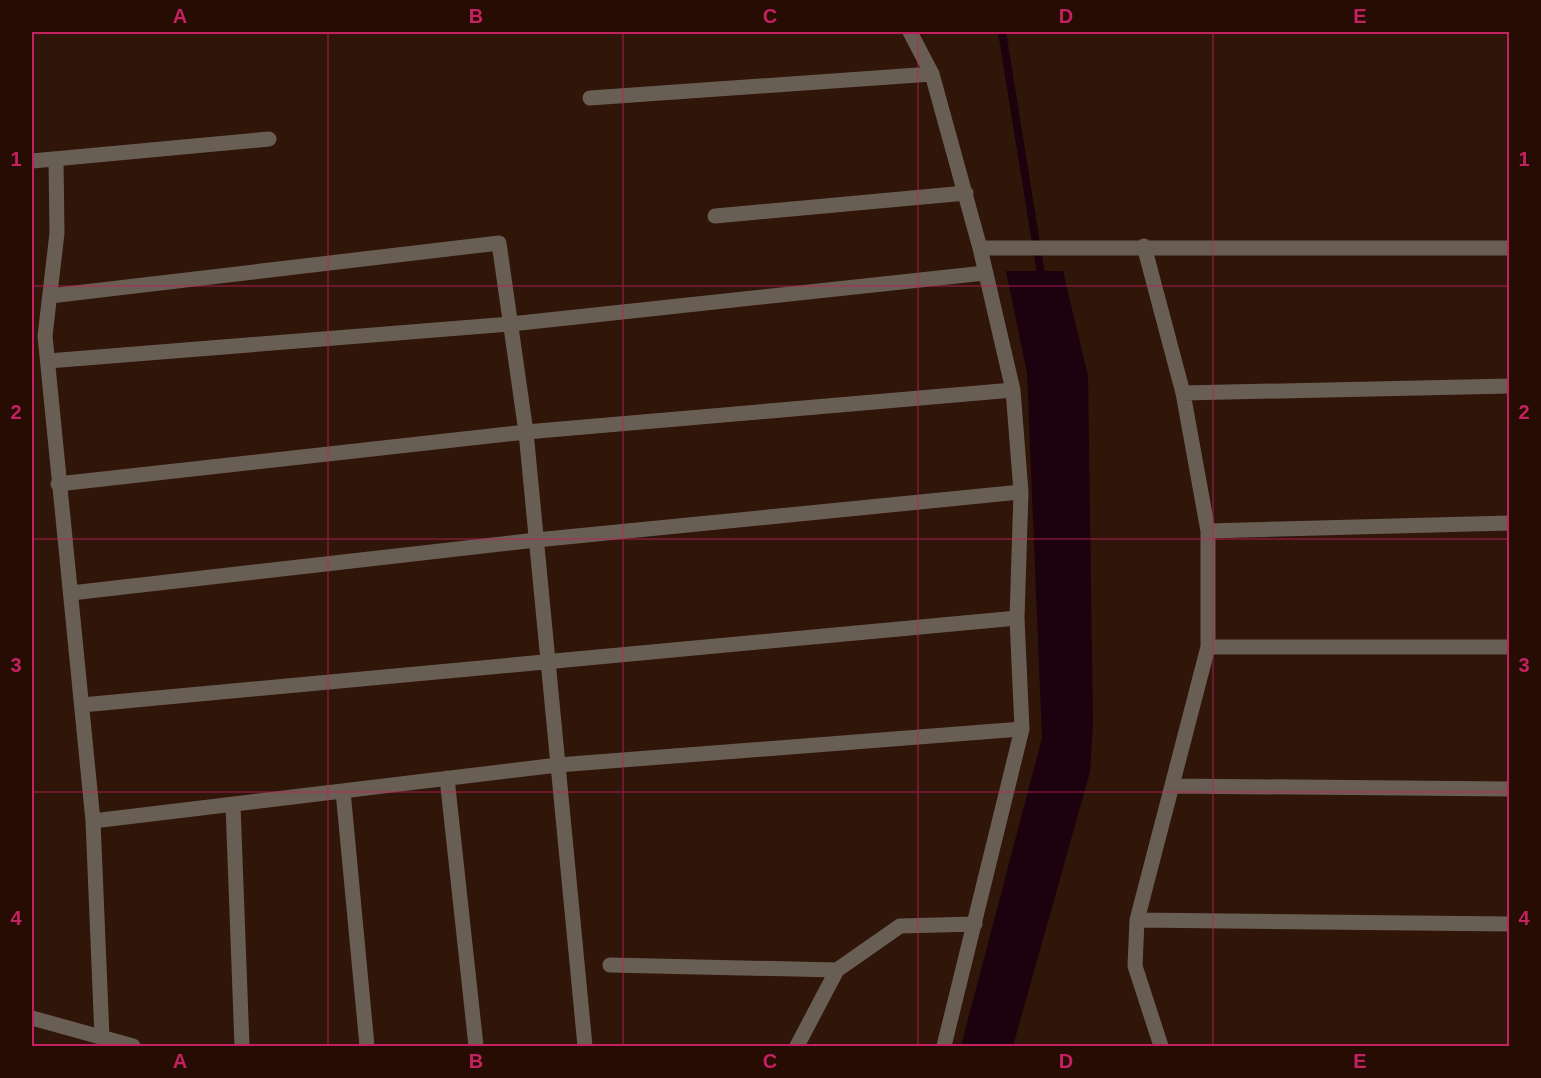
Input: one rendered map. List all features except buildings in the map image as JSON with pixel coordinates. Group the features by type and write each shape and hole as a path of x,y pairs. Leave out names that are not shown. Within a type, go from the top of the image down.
{"street":[{"path":"910,32 932,74 980,248 1014,390 1021,492 1017,618 1022,729 944,1047"},
{"path":"590,98 932,74"},
{"path":"32,161 269,138"},
{"path":"56,160 57,233 45,336 93,821 102,1037"},
{"path":"715,216 966,193"},
{"path":"50,296 499,243 526,432 546,662 585,1047"},
{"path":"980,248 1144,246 1509,248"},
{"path":"1144,246 1183,393 1208,531 1208,647 1137,920 1135,966 1161,1047"},
{"path":"48,361 511,324 985,273"},
{"path":"1183,393 1509,386"},
{"path":"58,484 526,432 1014,390"},
{"path":"70,593 536,540 1021,492"},
{"path":"1208,531 1509,523"},
{"path":"82,705 1017,618"},
{"path":"1208,647 1509,647"},
{"path":"93,821 558,765 1022,729"},
{"path":"447,778 476,1047"},
{"path":"1172,786 1509,789"},
{"path":"343,792 367,1047"},
{"path":"232,804 242,1047"},
{"path":"1137,920 1509,924"},
{"path":"797,1047 837,970 900,926 975,924"},
{"path":"610,965 837,970"},
{"path":"32,1018 133,1047"}],"shaded area":[{"path":"1006,271 1063,271 1088,376 1093,724 1090,772 1013,1046 961,1046 1042,738 1027,373"}],"waterway":[{"path":"1002,32 1042,280"}]}
